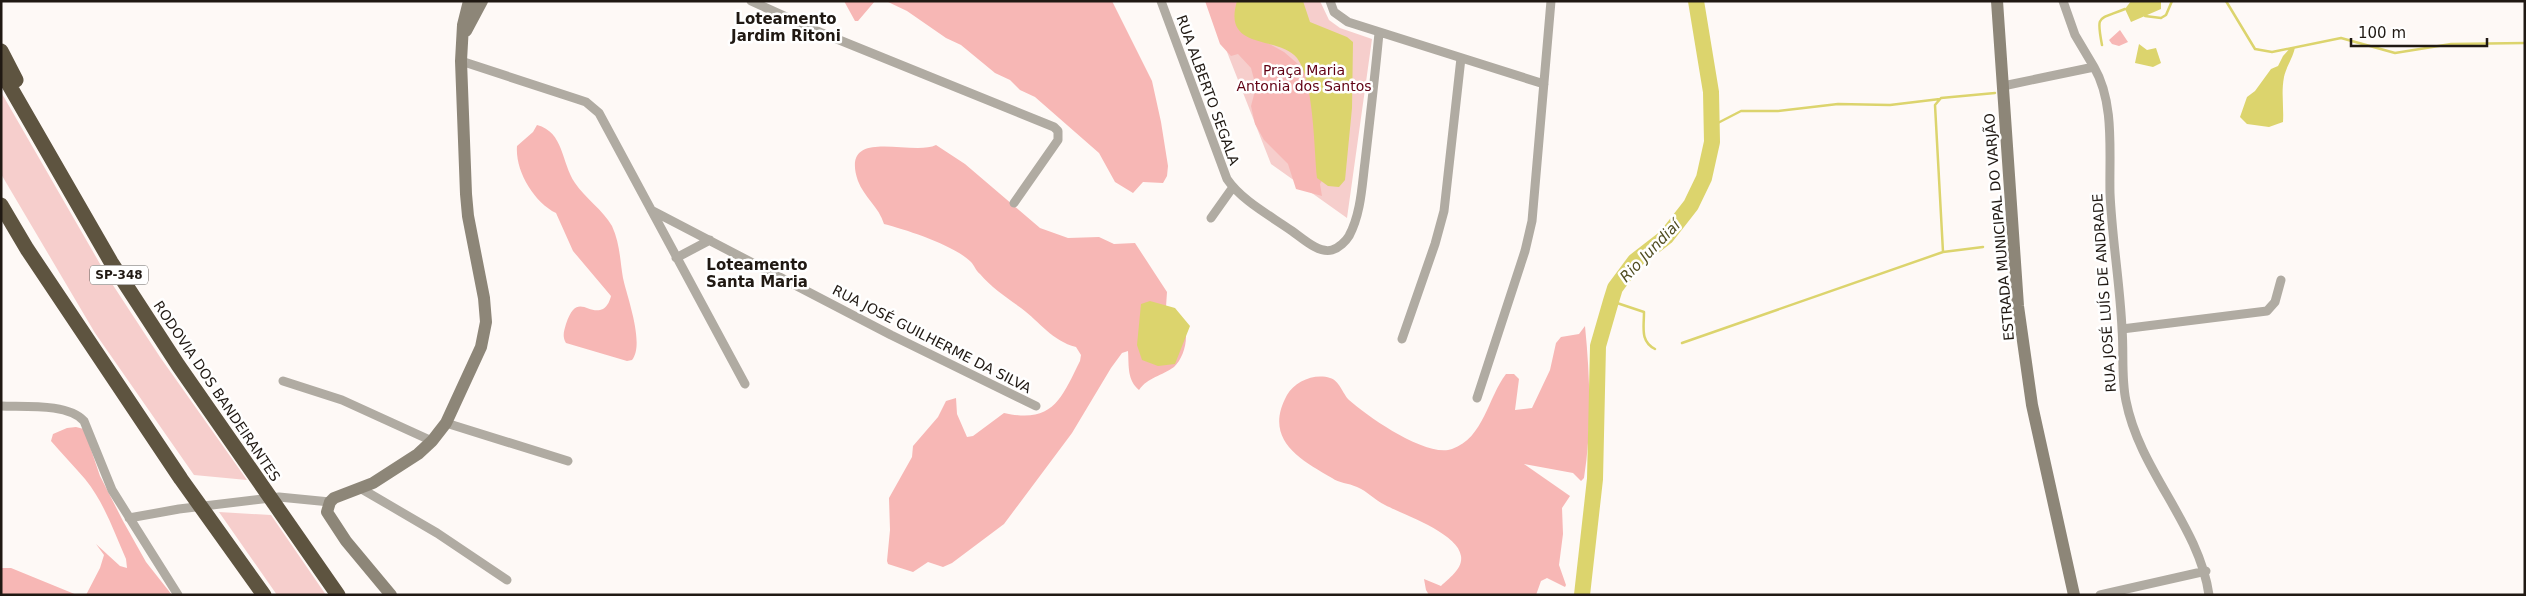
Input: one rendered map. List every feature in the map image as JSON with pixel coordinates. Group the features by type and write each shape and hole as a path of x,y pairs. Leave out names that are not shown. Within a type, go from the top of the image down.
{"highway":[{"path":"1,51 23,93 38,138"},
{"name":"RODOVIA DOS BANDEIRANTES","path":"1,71 116,270 178,365 338,595"},
{"path":"1,205 27,250 181,479 264,595"}],"street":[{"path":"129,518 179,509 279,497 330,502 342,494 360,488 390,473 418,454 432,441 446,423 473,369 481,347 486,322 484,298 468,216 466,194 461,61 463,26 469,1"},
{"path":"462,40 482,1"},
{"path":"751,1 822,33 1054,127 1058,131 1058,140 1014,204"},
{"name":"RUA ALBERTO SEGALA","path":"1160,1 1217,157 1233,187 1318,248 1332,250 1349,237 1359,201 1379,33"},
{"path":"1330,1 1334,12 1348,22 1544,84"},
{"path":"1477,398 1525,252 1532,222 1551,1"},
{"name":"ESTRADA MUNICIPAL DO VARJÃO","path":"1997,1 2018,306 2032,404 2074,595"},
{"name":"RUA JOSÉ LUÍS DE ANDRADE","path":"2063,1 2075,35 2102,80 2107,103 2112,230 2122,329 2125,401 2154,475 2196,547 2206,571 2209,595"},
{"path":"1402,339 1435,244 1444,210 1460,58"},
{"path":"461,61 577,99 592,106 599,113 745,384"},
{"path":"2003,86 2094,67"},
{"path":"1211,218 1233,187"},
{"name":"RUA JOSÉ GUILHERME DA SILVA","path":"651,209 891,335 1036,406"},
{"path":"676,258 710,240"},
{"path":"2122,329 2267,311 2275,302 2281,280"},
{"path":"283,381 342,400 432,441"},
{"path":"1,406 68,411 79,416 84,421 112,490 178,595"},
{"path":"446,423 568,461"},
{"path":"360,488 437,533 507,580"},
{"path":"330,502 327,512 330,520 391,595"},
{"path":"2100,595 2206,571"}],"green space":[{"path":"844,1 875,1 858,21 855,21"},
{"path":"886,1 1112,1 1152,81 1168,166 1167,176 1163,183 1143,182 1133,193 1115,182 1099,153 1035,97 1020,90 1010,80 995,73 961,45 946,38 907,11"},
{"path":"1205,1 1241,1 1262,40 1284,52 1305,70 1331,166 1320,184 1322,196 1296,189 1288,164 1264,140 1255,124 1251,106 1256,87 1251,68 1238,54 1231,56 1220,44"},
{"name":"Praça Maria Antonia dos Santos","path":"1207,1 1320,1 1329,20 1340,28 1372,39 1347,218 1271,164"},
{"path":"2120,30 2128,42 2119,46 2112,44 2109,40"},
{"path":"1,92 107,276 160,357 247,480 194,475 95,333 1,174"},
{"path":"537,125 552,134 561,149 570,175 575,183 604,215 615,232 623,278 636,332 636,353 632,360 627,361 566,343 564,334 566,324 574,309 583,307 592,310 603,309 611,296 573,251 556,213 540,201 527,185 519,165 517,146 533,132"},
{"path":"936,145 965,164 1040,228 1068,238 1099,237 1114,244 1135,243 1167,292 1166,307 1183,323 1186,340 1178,363 1151,379 1139,390 1132,382 1128,351 1122,353 1072,433 1004,524 952,563 943,567 928,562 913,572 888,564 887,561 890,530 889,498 912,457 913,446 938,417 946,401 956,398 957,414 967,437 973,436 1004,413 1034,415 1045,411 1053,405 1067,387 1081,355 1076,347 1053,336 1028,313 994,288 971,262 963,256 930,239 884,224 879,212 858,181 855,164 859,153 868,148 881,146 925,148"},
{"path":"1585,326 1589,402 1587,459 1584,478 1581,481 1573,473 1524,464 1570,496 1562,508 1563,534 1559,565 1565,587 1547,578 1541,581 1536,595 1429,595 1424,579 1441,586 1455,573 1460,565 1461,556 1458,548 1451,540 1441,532 1381,503 1361,489 1338,481 1320,471 1297,455 1282,436 1279,424 1281,410 1287,395 1295,386 1306,379 1324,377 1336,381 1349,400 1398,434 1428,448 1452,449 1463,444 1471,436 1506,374 1514,374 1519,379 1515,410 1532,408 1550,370 1556,343 1561,337 1579,334"},
{"path":"76,427 84,429 100,476 146,562 172,595 86,595 100,568 104,555 96,544 120,566 127,568 126,559 98,497 85,479 51,441 53,434 67,428"},
{"path":"219,512 271,515 326,595 277,595"},
{"path":"1,568 11,568 77,595 1,595"}],"shaded area":[{"path":"1237,1 1303,1 1310,22 1347,37 1353,42 1352,108 1345,180 1339,187 1328,186 1317,178 1310,98 1303,68 1297,58 1288,51 1254,40 1244,35 1237,28 1234,17"},
{"path":"2131,1 2161,1 2161,9 2131,22 2125,9"},
{"path":"2139,44 2147,50 2156,48 2161,63 2153,67 2135,63"},
{"path":"2291,47 2295,47 2283,83 2283,122 2269,127 2247,124 2240,117 2247,97 2255,91 2271,69 2278,66 2283,56"},
{"path":"1150,301 1175,308 1190,326 1175,364 1158,366 1142,360 1137,345 1141,304"}],"waterway":[{"name":"Rio Jundiaí","path":"1582,595 1595,479 1598,346 1615,288 1635,261 1666,237 1691,205 1704,178 1712,142 1711,92 1696,1"},
{"path":"2145,16 2161,18 2166,15 2172,1"},
{"path":"2226,1 2255,49 2272,52 2341,38 2395,53 2451,44 2525,43"},
{"path":"2102,45 2099,28 2101,20 2125,9"},
{"path":"1943,252 1935,105 1941,98 1995,93"},
{"path":"1712,126 1741,111 1778,111 1838,104 1890,105 1940,99"},
{"path":"1682,343 1943,252 1983,247"},
{"path":"1611,301 1644,312 1645,338 1650,346 1655,349"}],"district":[{"name":"Loteamento Jardim Ritoni","path":"786,28"},
{"name":"Loteamento Santa Maria","path":"757,274"}]}
